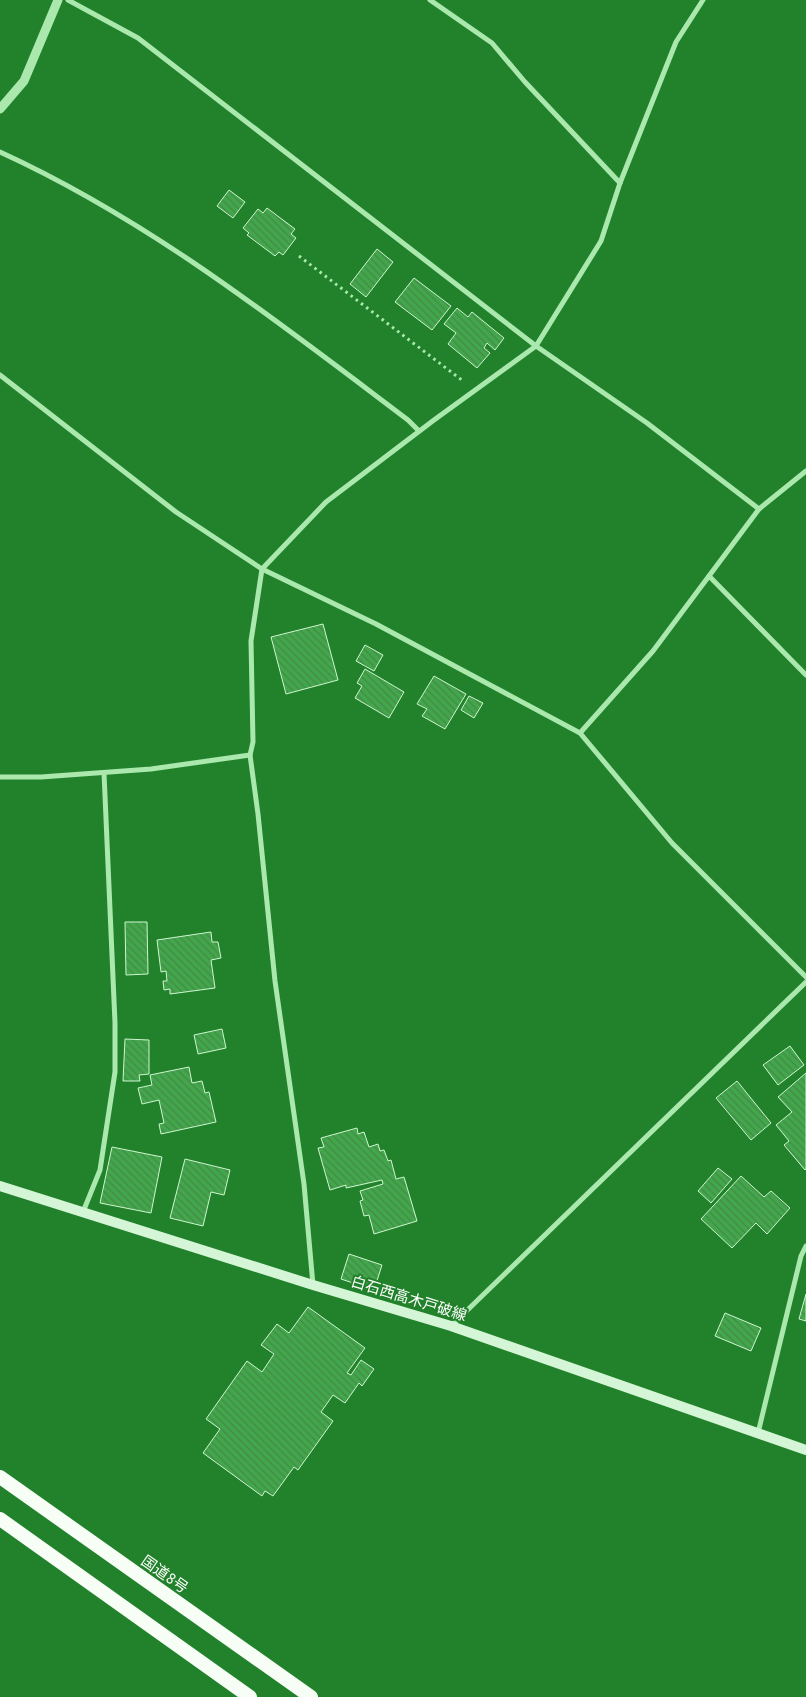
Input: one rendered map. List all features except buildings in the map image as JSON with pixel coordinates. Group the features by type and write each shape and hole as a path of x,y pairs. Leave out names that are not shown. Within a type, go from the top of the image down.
{"highway":[{"name":"国道8号","path":"0,1476 310,1697"},
{"path":"0,1519 250,1697"}],"main road":[{"name":"白石西高木戸破線","path":"0,1186 313,1285 450,1326 806,1450"}],"street":[{"path":"0,109 24,81 58,0"},
{"path":"68,0 138,38 536,346 647,422 759,509"},
{"path":"430,0 492,44 620,183"},
{"path":"313,1285 304,1184 275,981 250,755 253,742 251,641 262,569 326,502 474,390 536,346 601,241 620,183 676,42 703,0"},
{"path":"0,152 37,169 150,233 256,306 408,420 419,431"},
{"path":"0,376 176,512 262,569 376,624 580,733 672,843 806,977"},
{"path":"580,733 653,650 759,509 806,471"},
{"path":"709,576 806,674"},
{"path":"0,777 41,777 151,770 250,755"},
{"path":"83,1212 100,1170 115,1072 115,1023 104,773"},
{"path":"450,1326 806,982"},
{"path":"758,1433 801,1256 806,1246"}],"path":[{"path":"299,256 474,390"}]}
